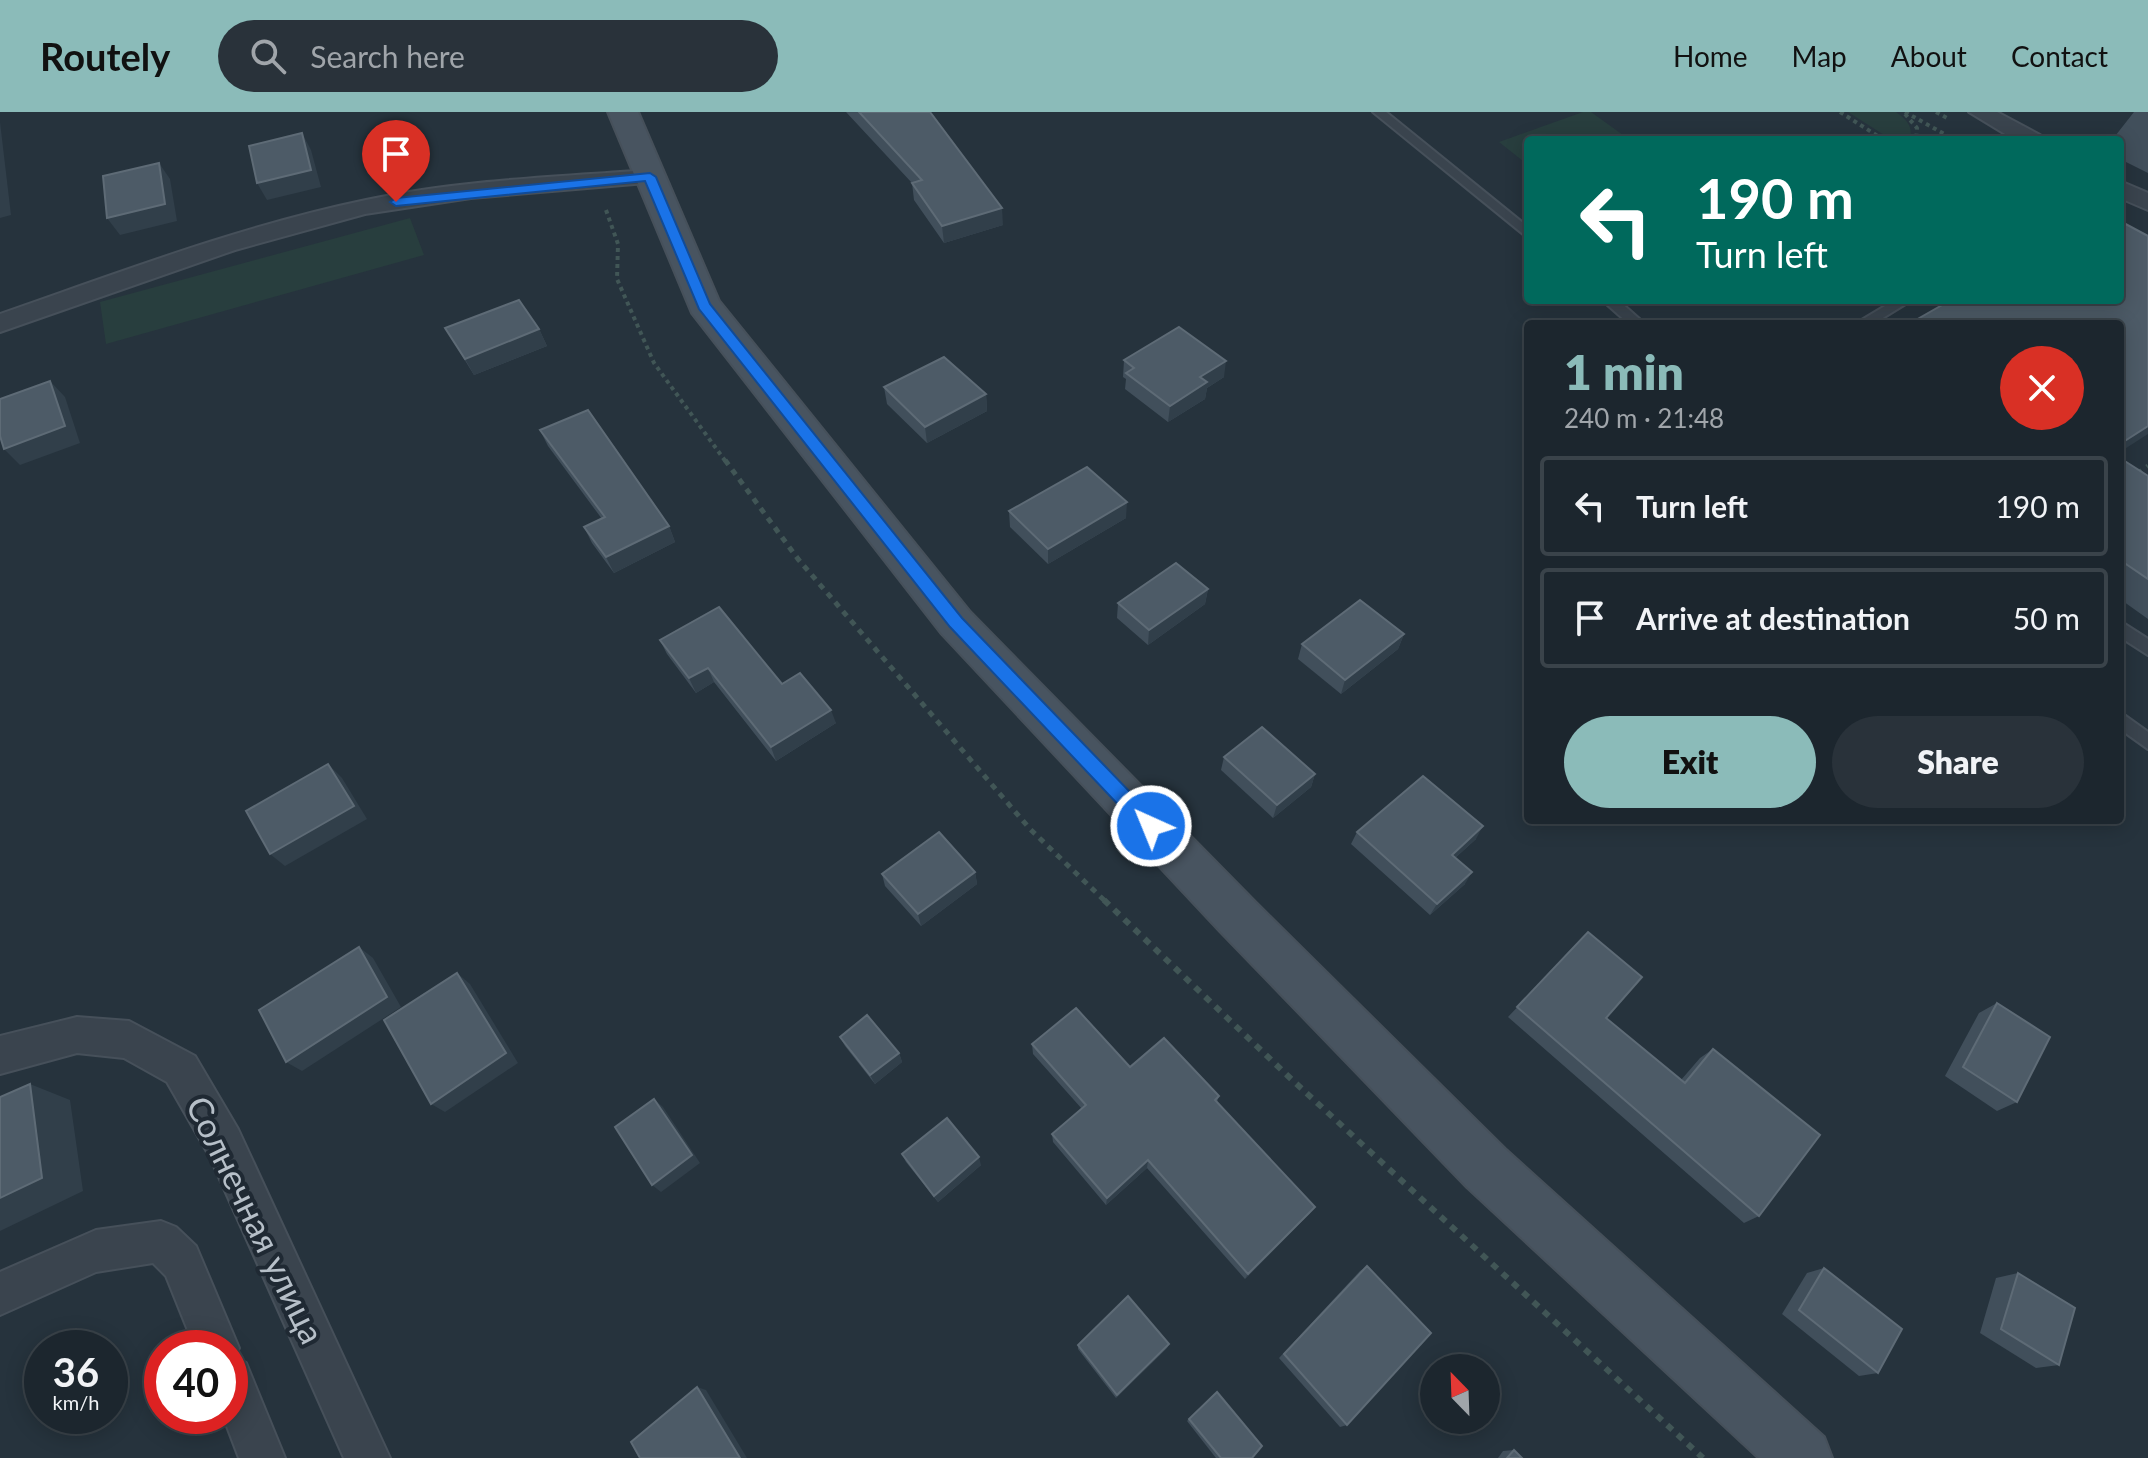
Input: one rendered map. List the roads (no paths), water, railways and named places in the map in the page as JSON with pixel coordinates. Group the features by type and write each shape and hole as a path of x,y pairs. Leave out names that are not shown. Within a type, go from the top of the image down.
{"street":[{"path":"623,112 704,305 956,623 1237,916 1486,1168 1803,1458"},
{"path":"1980,112 2025,136"},
{"path":"0,323 280,229 368,206 454,194 650,177"},
{"path":"2124,190 2148,203"},
{"name":"Солнечная улица","path":"0,1055 77,1035 129,1040 181,1069 224,1143 367,1458"},
{"path":"0,1294 94,1249 131,1241 161,1242 181,1261 210,1330"},
{"path":"248,1423 262,1458"}],"lane":[{"path":"1379,112 1524,231"},
{"path":"1614,304 1633,320"},
{"path":"1869,320 1898,304"},
{"path":"2124,631 2148,648"},
{"path":"2124,722 2148,742"}]}
